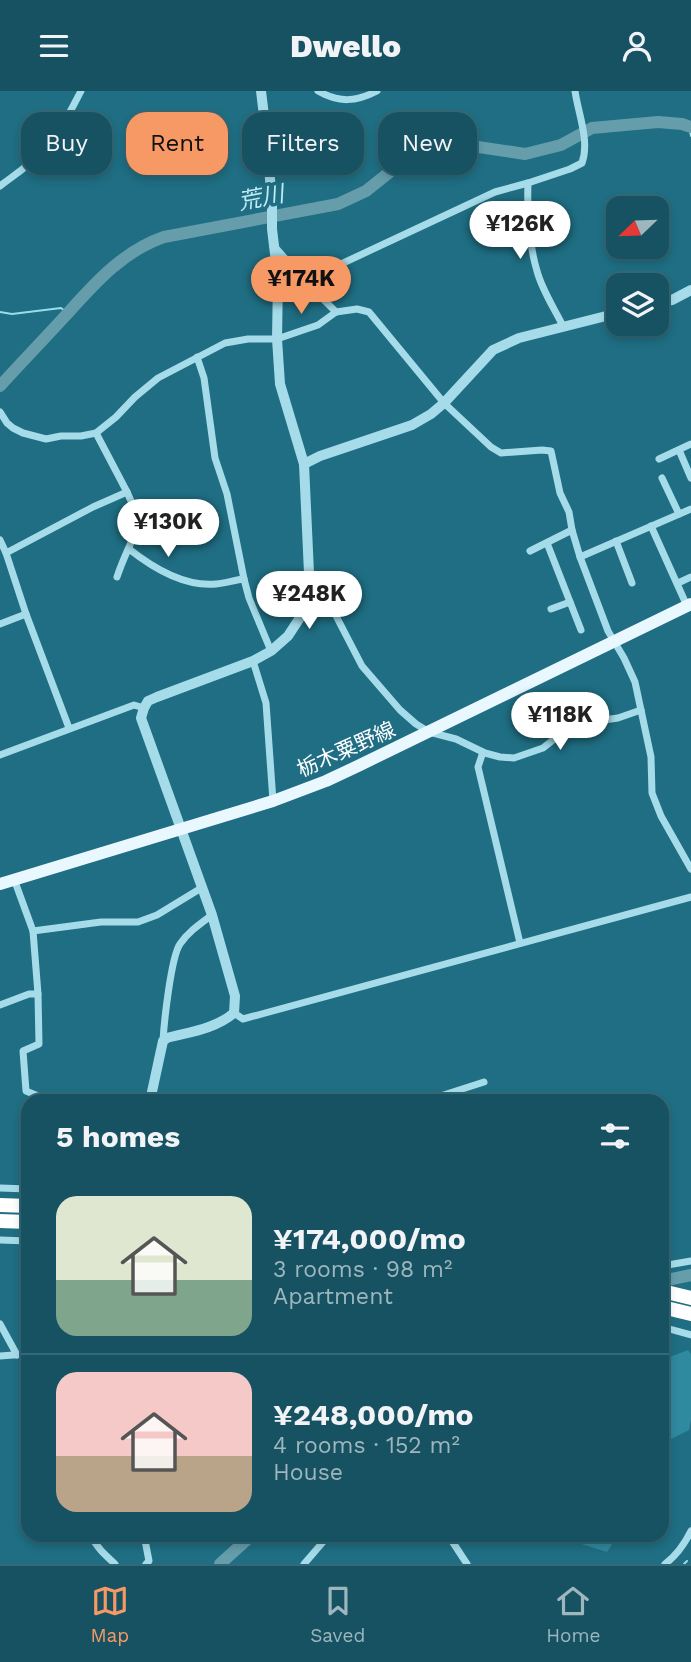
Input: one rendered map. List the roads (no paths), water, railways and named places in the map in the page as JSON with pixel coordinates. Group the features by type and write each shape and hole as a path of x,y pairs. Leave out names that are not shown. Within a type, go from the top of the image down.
{"highway":[{"path":"0,1205 21,1206"},
{"path":"0,1221 21,1222"},
{"path":"669,1293 691,1298"}],"main road":[{"name":"栃木粟野線","path":"0,884 273,801 326,781 689,605"}],"street":[{"path":"0,186 47,148 68,117 81,91"},
{"path":"163,1041 226,1020 234,1013 235,996 203,887 141,717 148,701 253,661 271,651 288,636 303,613 309,573 304,464 280,384 277,339 278,279 261,91"},
{"path":"318,91 344,101 359,99 377,91"},
{"path":"306,282 495,192 582,163 585,155 584,142 575,91"},
{"path":"528,183 531,245 537,271 563,326"},
{"path":"275,247 336,313"},
{"path":"669,301 691,290"},
{"path":"0,412 6,423 13,428 46,439 96,433 158,378 225,343 248,339 277,339 318,325 336,313 357,309 369,312 444,403 491,447 501,453 551,451 560,493 569,512 580,557 608,631 635,682 651,757 652,793 691,869"},
{"path":"304,464 412,425 431,414 493,350 519,338 606,316"},
{"path":"197,357 204,378 215,459 227,494 244,579 271,651"},
{"path":"96,433 140,521 117,577"},
{"path":"659,459 691,444"},
{"path":"679,450 691,478"},
{"path":"662,478 679,514"},
{"path":"6,553 127,492"},
{"path":"580,557 691,509"},
{"path":"651,526 689,605"},
{"path":"530,551 572,530"},
{"path":"0,540 69,728"},
{"path":"616,541 632,583"},
{"path":"547,543 581,630"},
{"path":"129,549 167,574 184,580 215,584 244,579"},
{"path":"309,573 320,585 362,666 400,710 429,732 456,739 500,757 521,756 543,747 568,728 618,718 641,710"},
{"path":"677,583 691,577"},
{"path":"551,609 570,602"},
{"path":"0,624 26,614"},
{"path":"253,661 266,703 273,801"},
{"path":"0,755 134,705 144,708"},
{"path":"483,751 478,767 520,943"},
{"path":"13,879 33,931 39,1044 23,1051 26,1091 33,1094"},
{"path":"33,931 100,922 138,922 157,915 203,887"},
{"path":"234,1013 243,1019 691,897"},
{"path":"152,1094 178,946 192,930 212,915"},
{"path":"0,1005 30,994 38,994"},
{"path":"447,1094 484,1082"},
{"path":"0,1188 21,1189"},
{"path":"0,1240 21,1241"},
{"path":"669,1265 691,1261"},
{"path":"0,1324 21,1349"},
{"path":"669,1329 691,1335"},
{"path":"0,1356 21,1354"},
{"path":"665,1564 675,1557 691,1531"},
{"path":"94,1542 115,1564"},
{"path":"145,1542 149,1561 146,1564"},
{"path":"304,1564 323,1542"},
{"path":"453,1542 467,1564"}],"waterway":[{"name":"荒川","path":"0,386 111,269 135,251 164,237 338,204 366,191 391,171 402,158 425,148 452,143 525,154 561,145 592,128 658,122 691,127"},
{"path":"689,126 691,136"},
{"path":"0,312 12,314 61,308 68,313"},
{"path":"669,1280 691,1275"},
{"path":"220,1564 244,1542"},
{"path":"684,1564 687,1561"}]}
